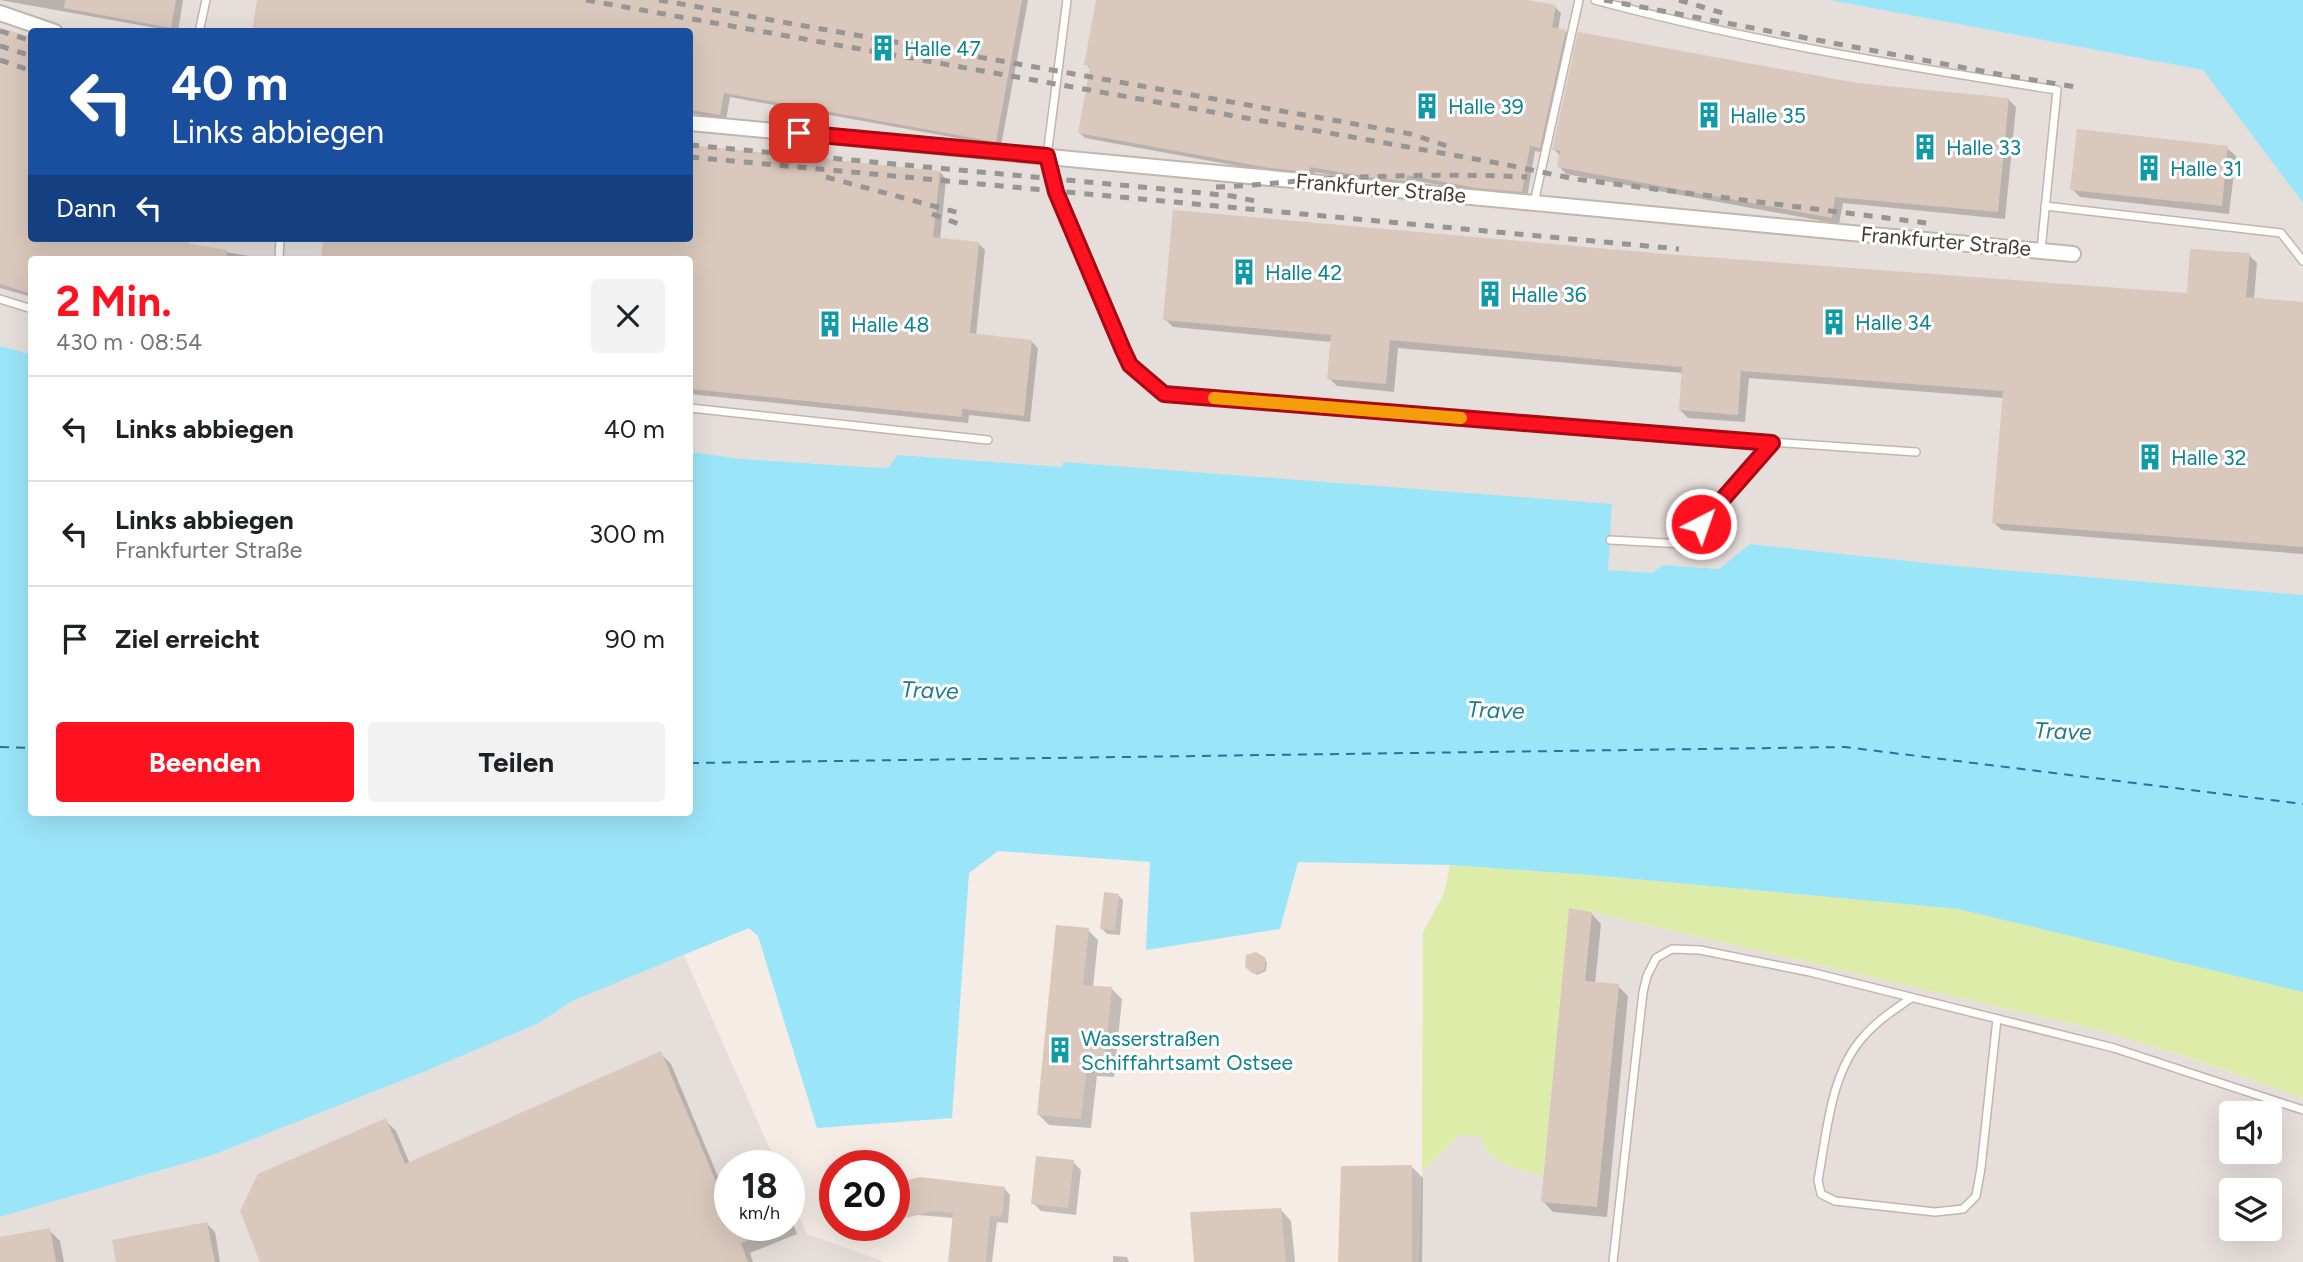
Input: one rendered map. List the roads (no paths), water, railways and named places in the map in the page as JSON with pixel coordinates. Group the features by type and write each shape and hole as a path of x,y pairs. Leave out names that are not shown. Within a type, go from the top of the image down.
{"street":[{"path":"0,13 43,28"},
{"name":"Frankfurter Straße","path":"693,123 2073,254"}],"lane":[{"path":"201,28 206,0"},
{"path":"1068,0 1047,156 1056,192 1130,365 1164,394 1772,443 1916,452"},
{"path":"1534,202 1579,0"},
{"path":"1595,0 1678,22 1884,64 2057,90 2041,250"},
{"path":"2045,206 2281,233 2303,261"},
{"path":"0,299 28,308"},
{"path":"693,408 988,440"},
{"path":"1609,540 1683,544 1772,443"},
{"path":"1613,1262 1643,992 1656,958 1672,948 1700,950 1810,972 2114,1048 2303,1110"},
{"path":"1911,998 1864,1035 1850,1054 1840,1076 1818,1180 1821,1194 1835,1201 1935,1212 1963,1209 1976,1196 1997,1019"}],"water":[{"path":"1829,0 2303,0 2303,203 2203,70"},
{"name":"Trave","path":"0,346 28,353 28,816 693,816 693,452 743,459 881,468 889,467 897,455 1062,467 1063,462 1612,504 1608,570 1653,573 1662,565 1719,569 1750,544 1946,565 2303,595 2303,992 1958,909 1590,875 1450,865 1298,862 1280,929 1146,950 1150,862 998,851 969,873 952,1118 817,1128 758,936 749,928 572,1001 539,1023 421,1073 213,1155 0,1217"}],"railway":[{"path":"586,0 1575,179 1935,224"},
{"path":"659,0 1411,134 1450,147"},
{"path":"1604,0 2082,88"},
{"path":"1679,0 1729,15"},
{"path":"0,31 28,40"},
{"path":"0,46 28,55"},
{"path":"0,60 28,70"},
{"path":"693,145 1163,189 1232,196 1260,202"},
{"path":"693,157 1679,249"},
{"path":"1216,187 1386,176 1527,177"},
{"path":"826,177 963,214"},
{"path":"932,214 959,224"}],"place":[{"name":"Halle 47","path":"883,48"},
{"name":"Halle 39","path":"1427,106"},
{"name":"Halle 35","path":"1709,115"},
{"name":"Halle 33","path":"1925,147"},
{"name":"Halle 31","path":"2149,168"},
{"name":"Halle 42","path":"1244,272"},
{"name":"Halle 36","path":"1490,294"},
{"name":"Halle 34","path":"1834,322"},
{"name":"Halle 48","path":"830,324"},
{"name":"Halle 32","path":"2150,457"},
{"name":"Wasserstraßen Schiffahrtsamt Ostsee","path":"1060,1050"}]}
